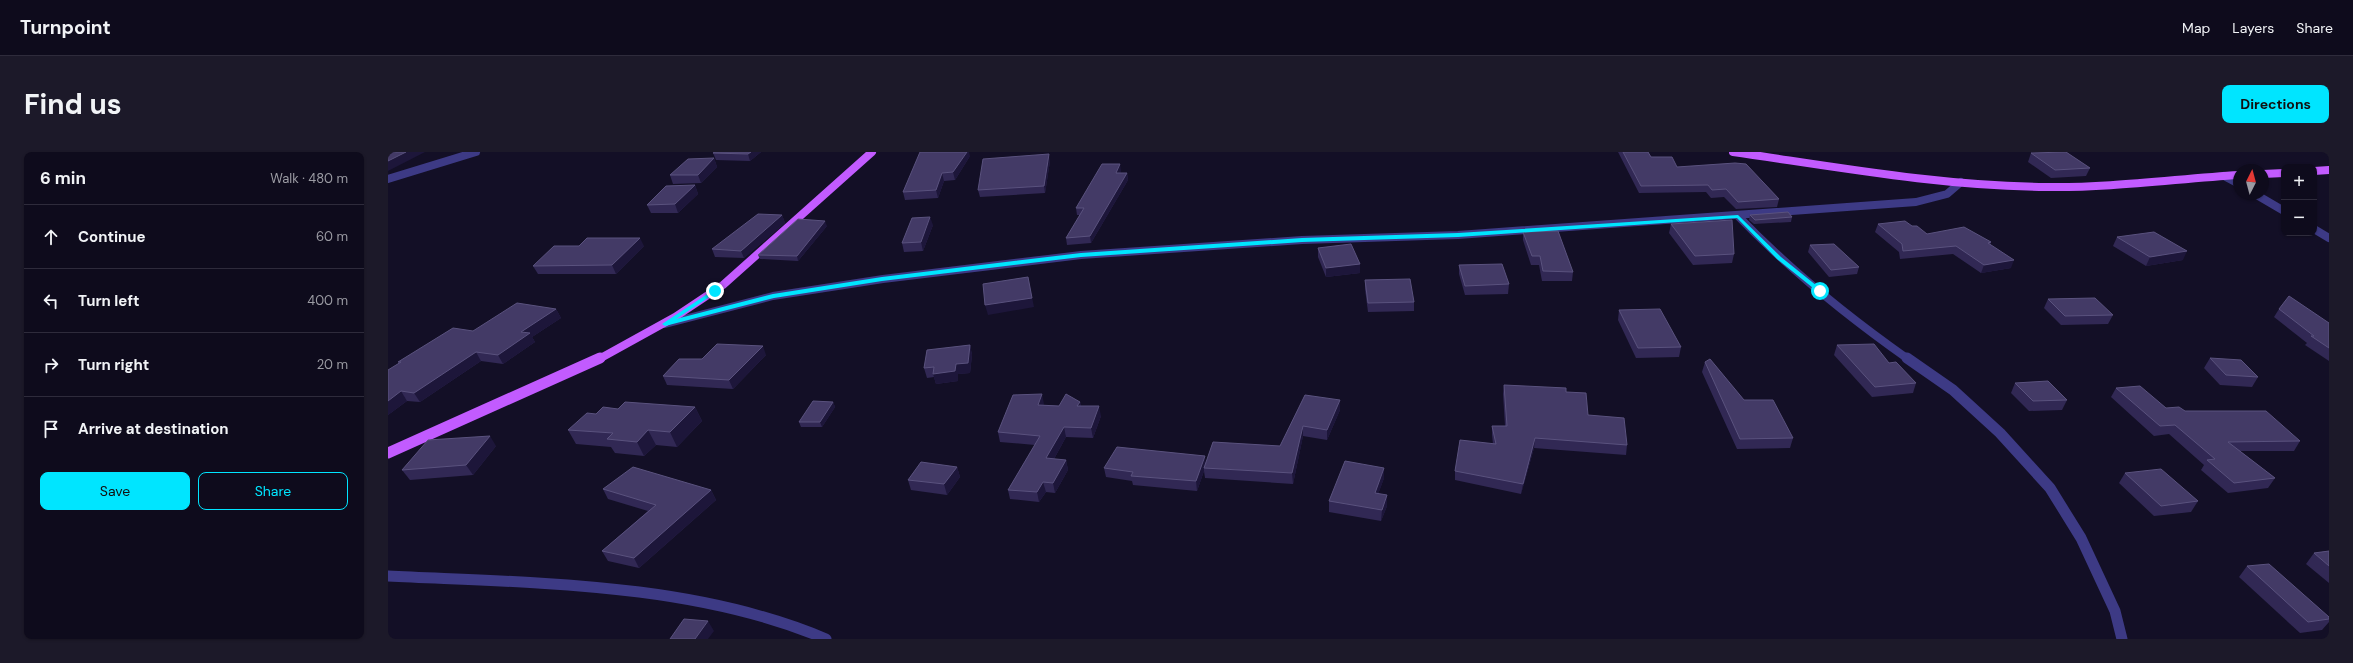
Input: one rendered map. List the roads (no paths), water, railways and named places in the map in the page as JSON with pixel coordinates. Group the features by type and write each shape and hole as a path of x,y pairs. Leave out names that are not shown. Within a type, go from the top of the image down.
{"main road":[{"path":"388,453 604,356 665,324 715,291 789,227 837,181 872,152"},
{"path":"1733,152 1884,174 1961,182 2046,187 2233,175"},
{"path":"2317,171 2329,170"},
{"path":"2269,174 2281,173"}],"street":[{"path":"388,179 448,159 476,152"},
{"path":"2224,176 2233,181"},
{"path":"665,324 773,296 882,279 1081,255 1302,240 1458,235 1916,202 1947,194 1961,182"},
{"path":"2265,200 2281,209"},
{"path":"1738,216 1779,258 1854,321 1953,390 2000,433 2050,488 2081,538 2115,611 2122,639"},
{"path":"2317,231 2329,238"},
{"path":"388,576 533,583 644,592 713,605 798,626 826,639"}]}
